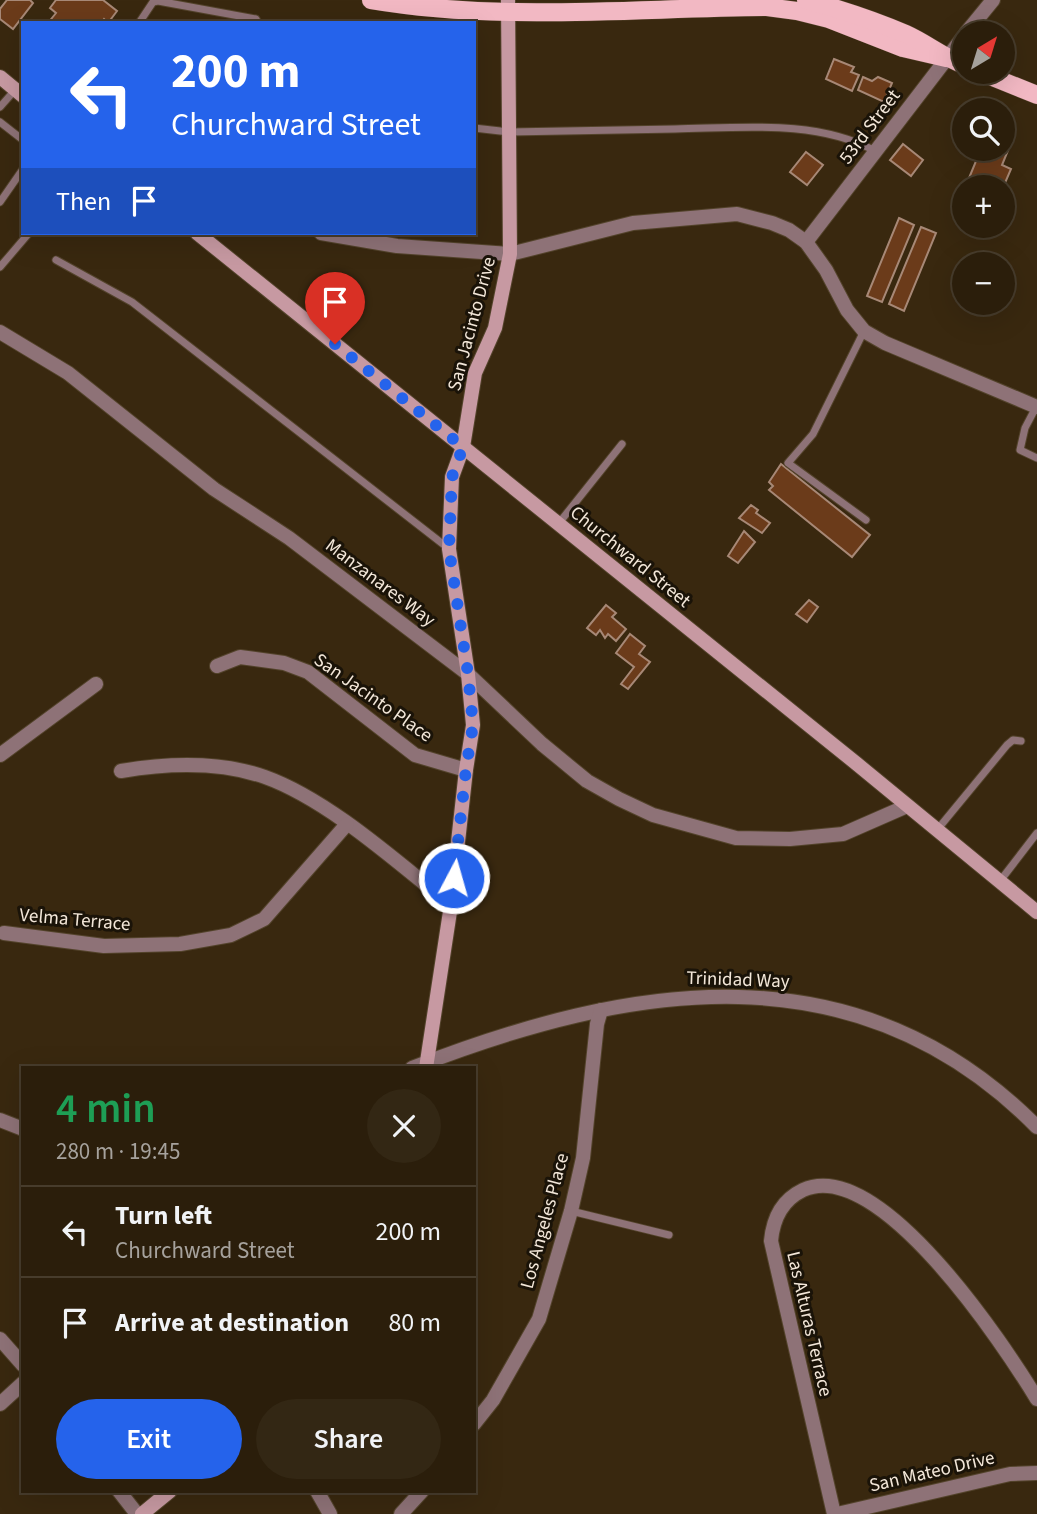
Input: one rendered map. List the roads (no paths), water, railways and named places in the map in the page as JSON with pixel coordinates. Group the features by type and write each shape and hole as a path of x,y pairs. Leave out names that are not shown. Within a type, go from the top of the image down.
{"main road":[{"path":"371,0 414,7 508,6 570,14 766,7 797,10 829,19 903,48 952,60"},
{"path":"806,0 850,12 909,35 946,58"},
{"path":"1010,84 1037,95"}],"street":[{"name":"53rd Street","path":"976,21 993,0"},
{"name":"San Jacinto Drive","path":"426,1065 451,905 473,725 449,549 452,477 463,447 475,373 495,328 510,254 508,6"},
{"name":"53rd Street","path":"806,242 952,50"},
{"path":"0,78 19,92"},
{"path":"332,235 397,246 510,254 633,223 737,214 772,223 789,230 806,242 826,270 847,310 864,331 885,343 1037,406"},
{"name":"Churchward Street","path":"199,235 1037,912"},
{"name":"Manzanares Way","path":"0,332 68,373 214,489 289,538 468,674 542,744 587,781 653,816 736,838 803,838 842,834 907,806"},
{"name":"San Jacinto Place","path":"217,666 240,657 284,663 308,672 415,755 466,769"},
{"path":"0,755 96,684"},
{"path":"121,771 161,764 218,766 265,777 319,803 451,905"},
{"name":"Velma Terrace","path":"4,933 104,946 180,944 231,935 264,919 347,824"},
{"name":"Trinidad Way","path":"426,1065 531,1025 666,998 732,995 797,1002 852,1013 878,1022 940,1049 998,1090 1037,1127"},
{"name":"Los Angeles Place","path":"476,1421 493,1400 538,1319 571,1211 583,1158 597,1024 601,1010"},
{"path":"0,1120 21,1128"},
{"name":"Las Alturas Terrace","path":"835,1514 771,1241 772,1230 780,1210 795,1195 816,1186 835,1185 856,1193 894,1220 918,1242 971,1302 996,1335 1037,1399"},
{"path":"0,1339 21,1363"},
{"path":"0,1404 21,1385"},
{"name":"San Mateo Drive","path":"835,1514 1010,1474 1037,1473"},
{"path":"121,1493 137,1514"},
{"path":"142,1514 168,1493"},
{"path":"318,1493 330,1514"},
{"path":"401,1514 420,1493"}],"lane":[{"path":"140,21 153,2 158,1 235,14 257,21"},
{"path":"0,107 19,92"},
{"path":"0,122 21,138"},
{"path":"476,128 509,131 776,128 855,141 875,151"},
{"path":"0,202 21,172"},
{"path":"0,267 27,235"},
{"path":"56,260 132,302 449,549"},
{"path":"864,331 813,434 788,463 866,520"},
{"path":"1037,406 1025,428 1020,450 1037,457"},
{"path":"558,524 622,444"},
{"path":"937,831 1007,745 1013,740 1021,741"},
{"path":"999,882 1037,833"},
{"path":"571,1211 668,1235"}]}
